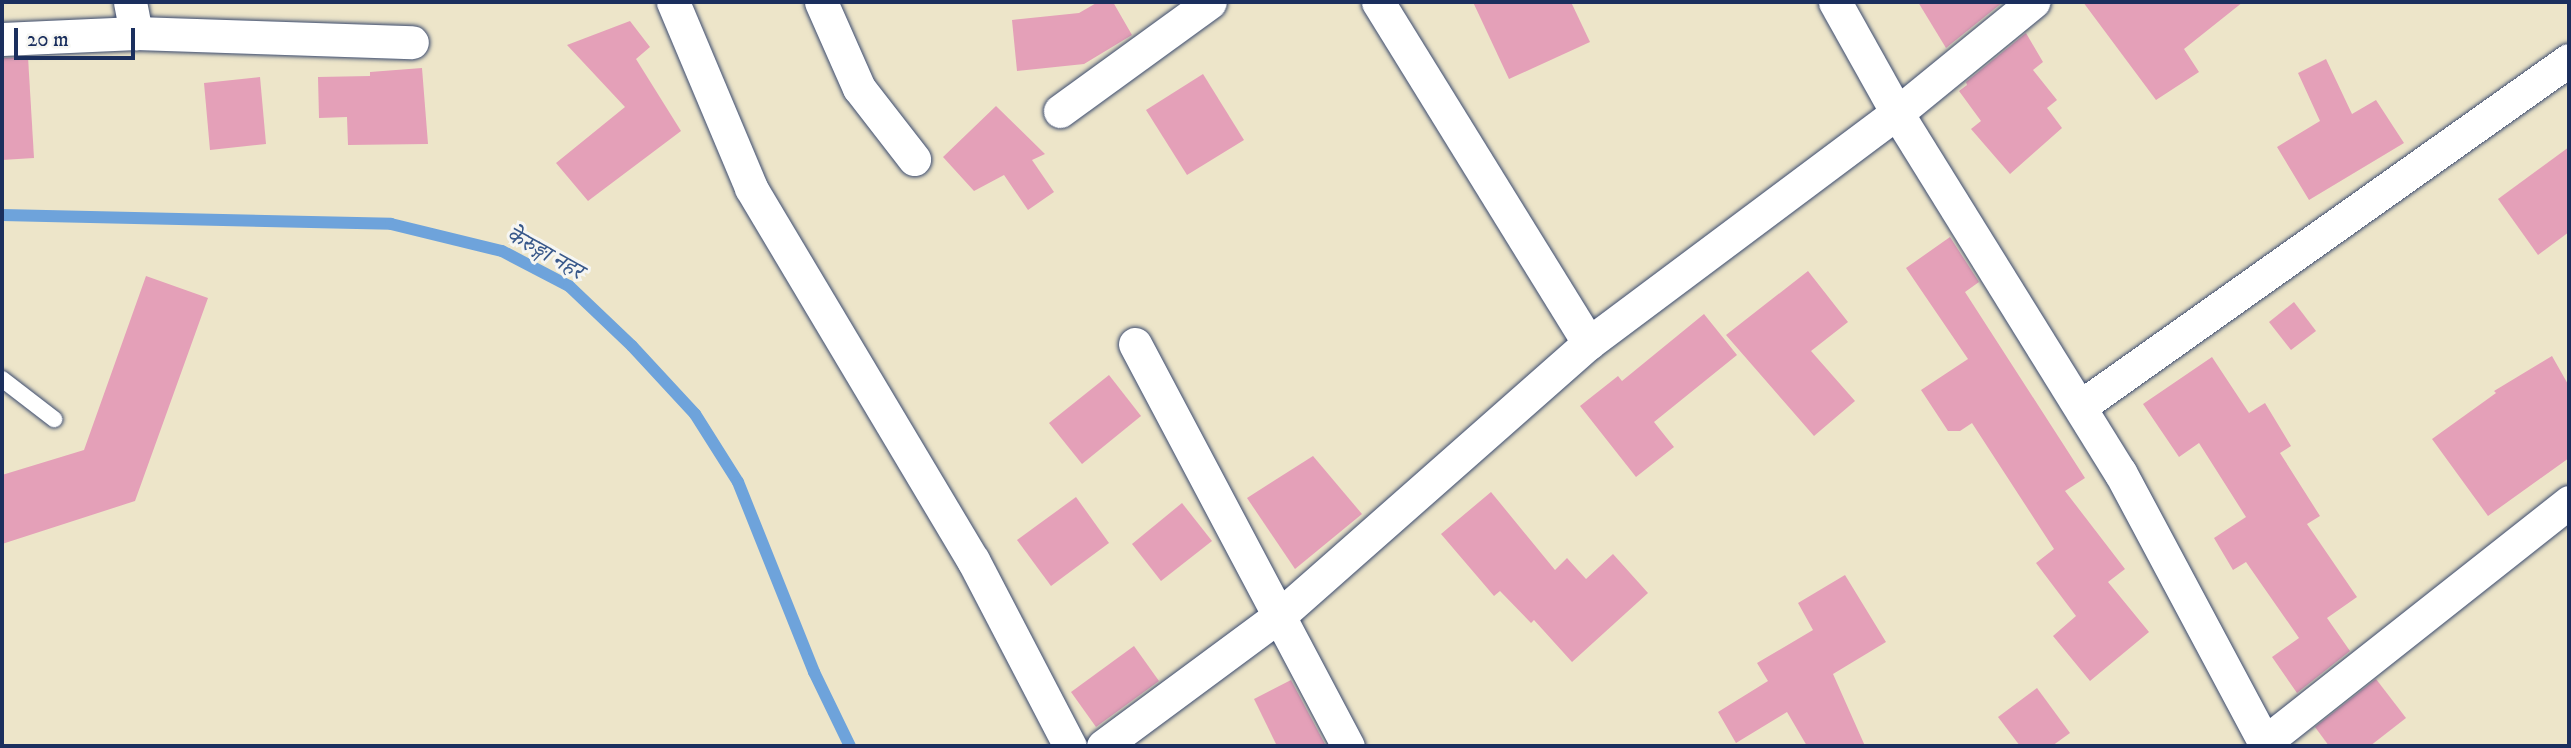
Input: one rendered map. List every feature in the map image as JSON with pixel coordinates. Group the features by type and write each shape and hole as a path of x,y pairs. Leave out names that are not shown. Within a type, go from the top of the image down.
{"street":[{"path":"673,2 751,188 973,560 1070,746"},
{"path":"821,2 859,88 914,159"},
{"path":"1060,111 1210,2"},
{"path":"1378,2 1589,344"},
{"path":"1835,2 1897,113 2120,472 2265,744 2569,502"},
{"path":"1104,746 1279,616 1589,344 1897,113 2032,2"},
{"path":"2,39 133,17 412,42"},
{"path":"2081,406 2569,60"},
{"path":"1135,344 1348,746"}],"lane":[{"path":"2,379 54,419"}],"building":[{"path":"1098,2 1113,2 1132,35 1084,64 1017,71 1012,20 1079,13"},
{"path":"1473,2 1571,2 1590,42 1509,79"},
{"path":"1918,2 2003,2 1946,48"},
{"path":"2083,2 2243,2 2184,49 2199,72 2156,100"},
{"path":"630,21 650,47 636,59 681,131 588,201 556,163 625,107 567,45"},
{"path":"2026,33 2043,62 2033,70 2057,100 2047,108 2062,128 2010,174 1971,129 1981,121 1959,91 1967,85 1966,82"},
{"path":"28,57 34,158 2,160 2,58"},
{"path":"2326,59 2352,114 2376,100 2404,143 2309,200 2277,147 2320,121 2298,73"},
{"path":"422,68 428,144 348,145 347,117 319,118 318,77 370,76 370,72"},
{"path":"1203,74 1244,140 1187,175 1146,110"},
{"path":"260,77 266,144 210,150 204,83"},
{"path":"996,106 1045,154 1032,160 1054,192 1028,210 1004,175 974,191 943,157"},
{"path":"2569,147 2569,232 2538,255 2498,199"},
{"path":"1950,237 1979,282 1965,292 2085,478 2065,491 2125,569 2108,582 2149,632 2090,681 2053,636 2076,616 2036,563 2054,549 1972,423 1960,431 1948,431 1921,390 1968,359 1906,268"},
{"path":"1808,271 1848,322 1811,351 1855,401 1814,436 1726,335"},
{"path":"146,276 208,298 135,501 2,544 2,475 84,450"},
{"path":"2294,302 2316,331 2291,350 2269,322"},
{"path":"1704,314 1737,355 1654,422 1674,447 1636,477 1580,406 1618,376 1622,381"},
{"path":"2552,356 2569,386 2569,458 2488,516 2432,439 2496,393 2494,391"},
{"path":"2212,357 2249,413 2265,403 2291,446 2280,453 2320,516 2307,524 2357,597 2327,618 2350,651 2297,693 2272,657 2299,638 2246,562 2233,570 2214,538 2246,517 2199,443 2179,457 2143,404"},
{"path":"1109,375 1141,416 1082,464 1049,423"},
{"path":"1313,456 1362,514 1295,569 1247,498"},
{"path":"1491,492 1555,570 1567,558 1586,579 1613,554 1648,593 1572,662 1534,620 1531,623 1500,591 1494,596 1441,534"},
{"path":"1076,497 1109,543 1051,586 1017,540"},
{"path":"1182,503 1212,541 1161,581 1132,544"},
{"path":"1845,575 1886,642 1833,674 1865,746 1807,746 1787,712 1736,743 1718,712 1768,681 1757,663 1813,630 1798,603"},
{"path":"1134,646 1159,681 1096,727 1071,692"},
{"path":"2376,679 2406,718 2370,746 2329,746 2315,727"},
{"path":"1291,680 1326,746 1277,746 1254,699"},
{"path":"2037,688 2070,733 2052,746 2020,746 1998,717"}],"waterway":[{"name":"केेरुङ्गा नहर","path":"2,215 391,224 502,251 569,286 632,346 695,414 738,482 814,672 850,746"}]}
